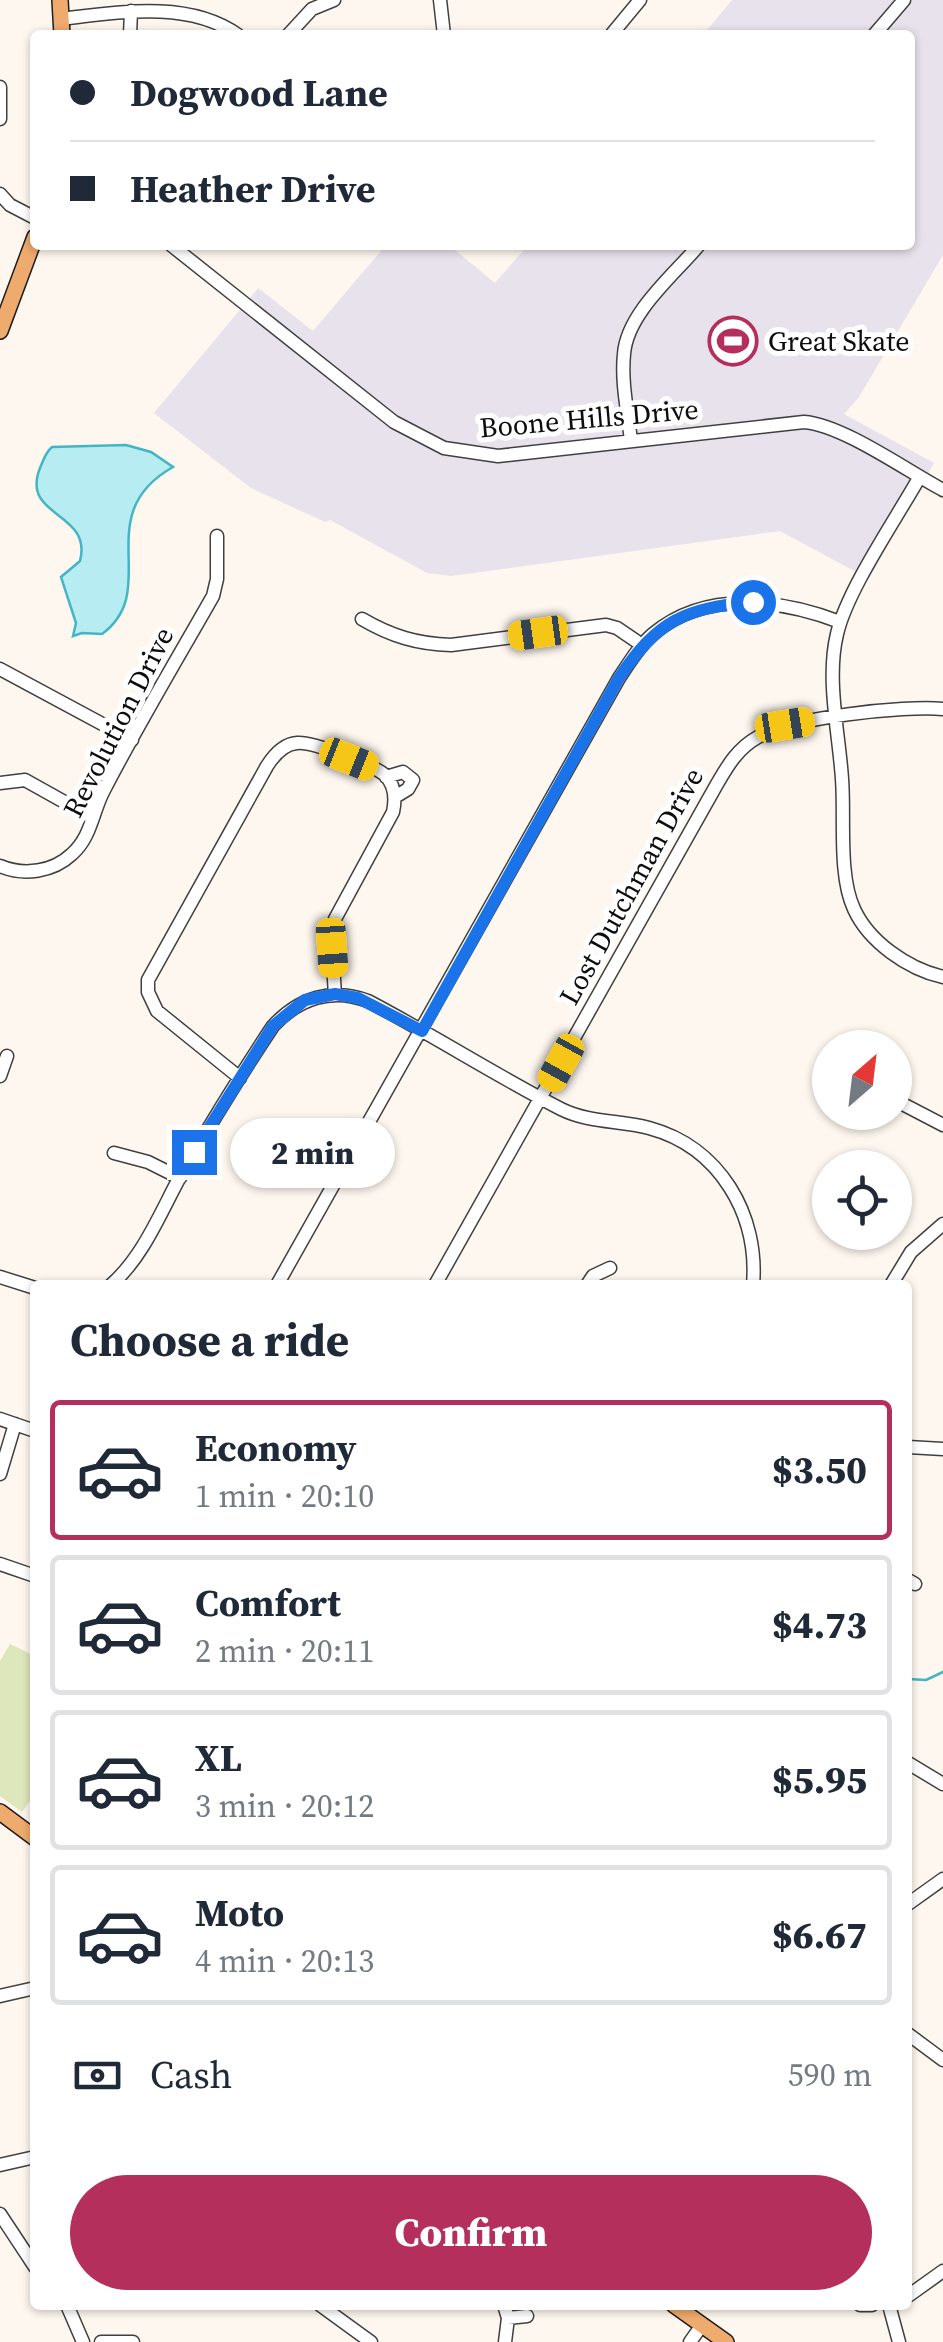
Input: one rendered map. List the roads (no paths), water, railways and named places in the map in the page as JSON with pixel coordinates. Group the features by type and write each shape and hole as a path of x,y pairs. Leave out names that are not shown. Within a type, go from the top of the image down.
{"main road":[{"path":"60,0 62,27"},
{"path":"0,332 31,250"},
{"path":"0,1812 30,1834"},
{"path":"681,2310 726,2342"}],"street":[{"path":"293,30 312,10 334,0"},
{"path":"440,0 443,30"},
{"path":"878,30 904,0"},
{"path":"615,30 635,2"},
{"path":"62,27 130,12 182,10 216,20 231,30"},
{"path":"130,12 130,30"},
{"path":"0,87 0,119"},
{"path":"0,194 10,205 30,215"},
{"name":"Boone Hills Drive","path":"178,250 365,400 432,443 468,454 498,456 789,422 816,423 943,490"},
{"path":"631,441 624,373 629,333 695,250"},
{"path":"920,478 840,622 834,656 836,718 847,884 854,911 888,949 921,970 943,977"},
{"name":"Revolution Drive","path":"0,866 19,872 55,866 80,846 102,795 213,596 218,579 217,536"},
{"path":"279,1280 619,678 642,645 654,633 690,613 735,604 788,604 840,622"},
{"path":"362,619 386,633 426,644 452,645 606,625 642,645"},
{"path":"0,669 132,740"},
{"name":"Lost Dutchman Drive","path":"439,1280 740,749 785,725 902,708 943,709"},
{"path":"240,1078 156,1011 148,992 152,970 267,766 283,747 300,742 376,770 386,777 395,797 393,812 335,920 335,994"},
{"path":"386,777 402,772 414,780 395,797"},
{"path":"0,783 25,780 93,818"},
{"path":"115,1280 131,1264 240,1078 284,1014 305,1000 335,994 368,1001 541,1098 588,1120 635,1125 668,1134 713,1164 744,1210 753,1245 753,1280"},
{"path":"0,1076 6,1056"},
{"path":"912,1109 943,1125"},
{"path":"114,1153 148,1162 180,1178"},
{"path":"895,1280 911,1252 943,1224"},
{"path":"590,1280 610,1268"},
{"path":"0,1278 30,1287"},
{"path":"0,1420 30,1428"},
{"path":"0,1474 15,1424"},
{"path":"912,1447 943,1449"},
{"path":"0,1564 30,1574"},
{"path":"912,1765 943,1784"},
{"path":"912,1901 943,1879"},
{"path":"0,1996 30,1989"},
{"path":"912,2037 943,2060"},
{"path":"0,2165 30,2158"},
{"path":"0,2214 30,2259"},
{"path":"912,2293 943,2271"},
{"path":"69,2310 83,2342"},
{"path":"327,2310 371,2342"},
{"path":"889,2310 899,2342"},
{"path":"506,2342 506,2311 527,2316"},
{"path":"690,2342 702,2325"},
{"path":"101,2342 133,2342"}],"water":[{"path":"126,445 151,452 173,467 148,486 135,507 129,529 127,596 119,616 102,634 73,636 76,623 61,577 80,561 81,545 76,532 40,497 40,468 52,447"}],"waterway":[{"path":"912,1679 926,1680 943,1672"}],"place":[{"name":"Great Skate","path":"733,341"}]}
